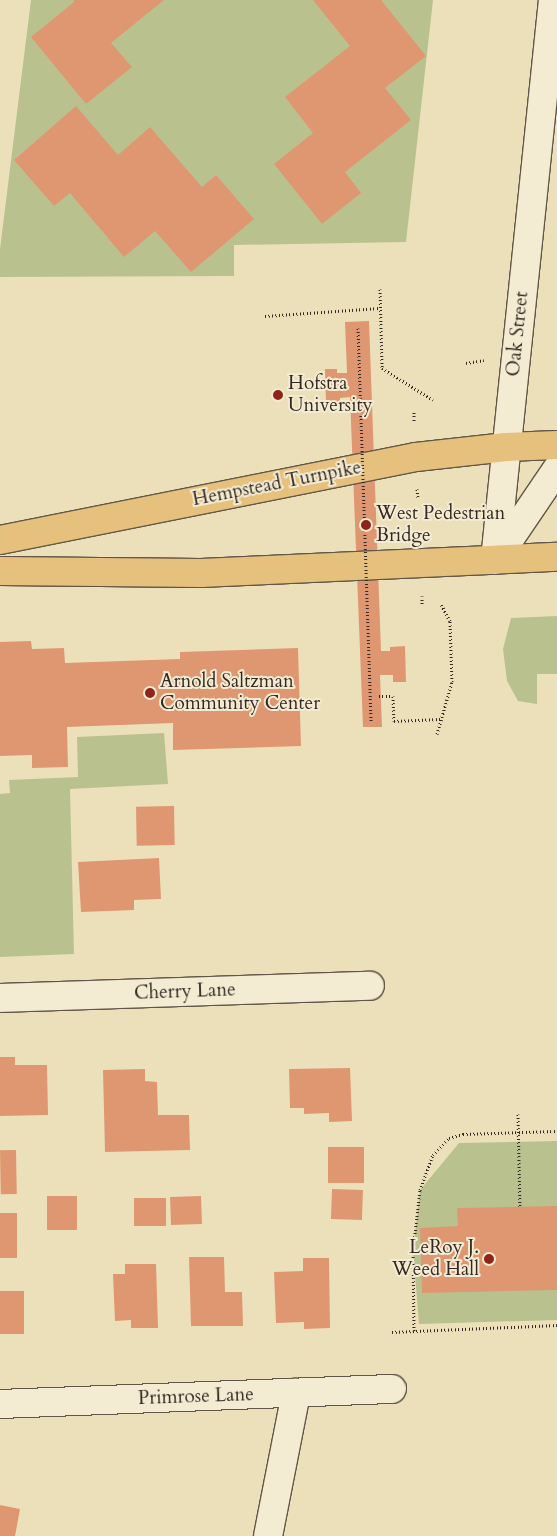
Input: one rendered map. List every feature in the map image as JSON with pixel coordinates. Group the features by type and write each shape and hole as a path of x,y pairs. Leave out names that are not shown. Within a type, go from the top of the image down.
{"main road":[{"name":"Hempstead Turnpike","path":"0,540 416,457 506,447 557,445"},
{"path":"0,571 201,573 557,557"}],"street":[{"name":"Oak Street","path":"495,560 553,0"},
{"path":"495,560 557,469"},
{"name":"Cherry Lane","path":"0,998 370,986"},
{"name":"Primrose Lane","path":"0,1404 392,1389"},
{"path":"268,1536 296,1393"}],"path":[{"path":"380,289 382,368 433,400"},
{"path":"265,316 380,308"},
{"path":"358,328 370,723"},
{"path":"466,363 473,361"},
{"path":"414,412 414,422"},
{"path":"422,596 422,604"},
{"path":"438,734 452,682 450,621 441,604"},
{"path":"379,696 393,696 394,721 442,719"},
{"path":"518,1114 520,1207"},
{"path":"414,1331 413,1251 420,1190 433,1155 449,1138 463,1134 557,1131"},
{"path":"392,1332 557,1325"}],"green space":[{"path":"31,0 433,0 406,242 234,245 234,276 0,277 0,249"},
{"path":"557,616 557,674 537,674 537,704 518,701 507,681 503,649 511,618"},
{"path":"164,733 168,784 70,789 74,954 0,957 0,794 10,793 9,780 78,777 77,737"},
{"path":"557,1141 557,1320 419,1324 413,1251 420,1190 459,1143"}],"building":[{"path":"73,0 164,0 111,43 132,67 86,104 31,37 74,2"},
{"path":"313,0 381,0 426,56 385,88 411,120 345,172 361,193 322,224 274,164 313,133 285,97 350,46"},
{"path":"76,106 118,155 150,127 202,187 216,175 254,219 191,272 155,231 124,257 70,193 54,206 14,160"},
{"name":"West Pedestrian Bridge","path":"369,321 381,651 390,651 390,647 405,646 406,682 393,682 393,675 380,675 382,727 363,727 350,397 340,398 340,402 326,403 325,369 337,369 337,373 347,373 345,322"},
{"name":"Arnold Saltzman Community Center","path":"31,641 32,649 64,648 65,663 180,659 180,652 298,648 301,746 173,750 173,723 67,727 68,767 32,768 32,755 0,756 0,642"},
{"path":"174,806 175,845 137,846 136,807"},
{"path":"159,858 161,899 134,900 134,910 81,912 78,862"},
{"path":"0,1057 15,1057 15,1065 47,1065 48,1115 0,1116"},
{"path":"350,1068 352,1121 329,1122 329,1113 304,1114 304,1108 290,1108 289,1069"},
{"path":"145,1069 145,1081 157,1082 158,1115 189,1115 190,1150 105,1152 103,1070"},
{"path":"328,1147 364,1147 364,1183 328,1183"},
{"path":"0,1150 16,1150 17,1194 1,1194"},
{"path":"332,1189 363,1190 362,1220 331,1219"},
{"path":"47,1196 77,1196 77,1230 47,1230"},
{"path":"201,1196 202,1224 171,1225 170,1197"},
{"path":"134,1198 166,1198 166,1226 134,1226"},
{"name":"LeRoy J. Weed Hall","path":"557,1206 557,1290 422,1293 420,1228 458,1226 457,1208"},
{"path":"0,1213 17,1213 17,1258 0,1258"},
{"path":"189,1257 224,1257 225,1292 242,1292 243,1326 191,1326"},
{"path":"303,1258 329,1258 330,1328 304,1329 304,1322 276,1323 274,1272 303,1271"},
{"path":"125,1264 156,1264 158,1328 131,1328 131,1320 115,1321 113,1274 125,1274"},
{"path":"0,1291 24,1291 24,1334 0,1334"},
{"path":"0,1505 20,1509 15,1536 0,1536"}],"place":[{"name":"Hofstra University","path":"278,395"},
{"name":"West Pedestrian Bridge","path":"366,525"},
{"name":"Arnold Saltzman Community Center","path":"150,693"},
{"name":"LeRoy J. Weed Hall","path":"489,1259"}]}
